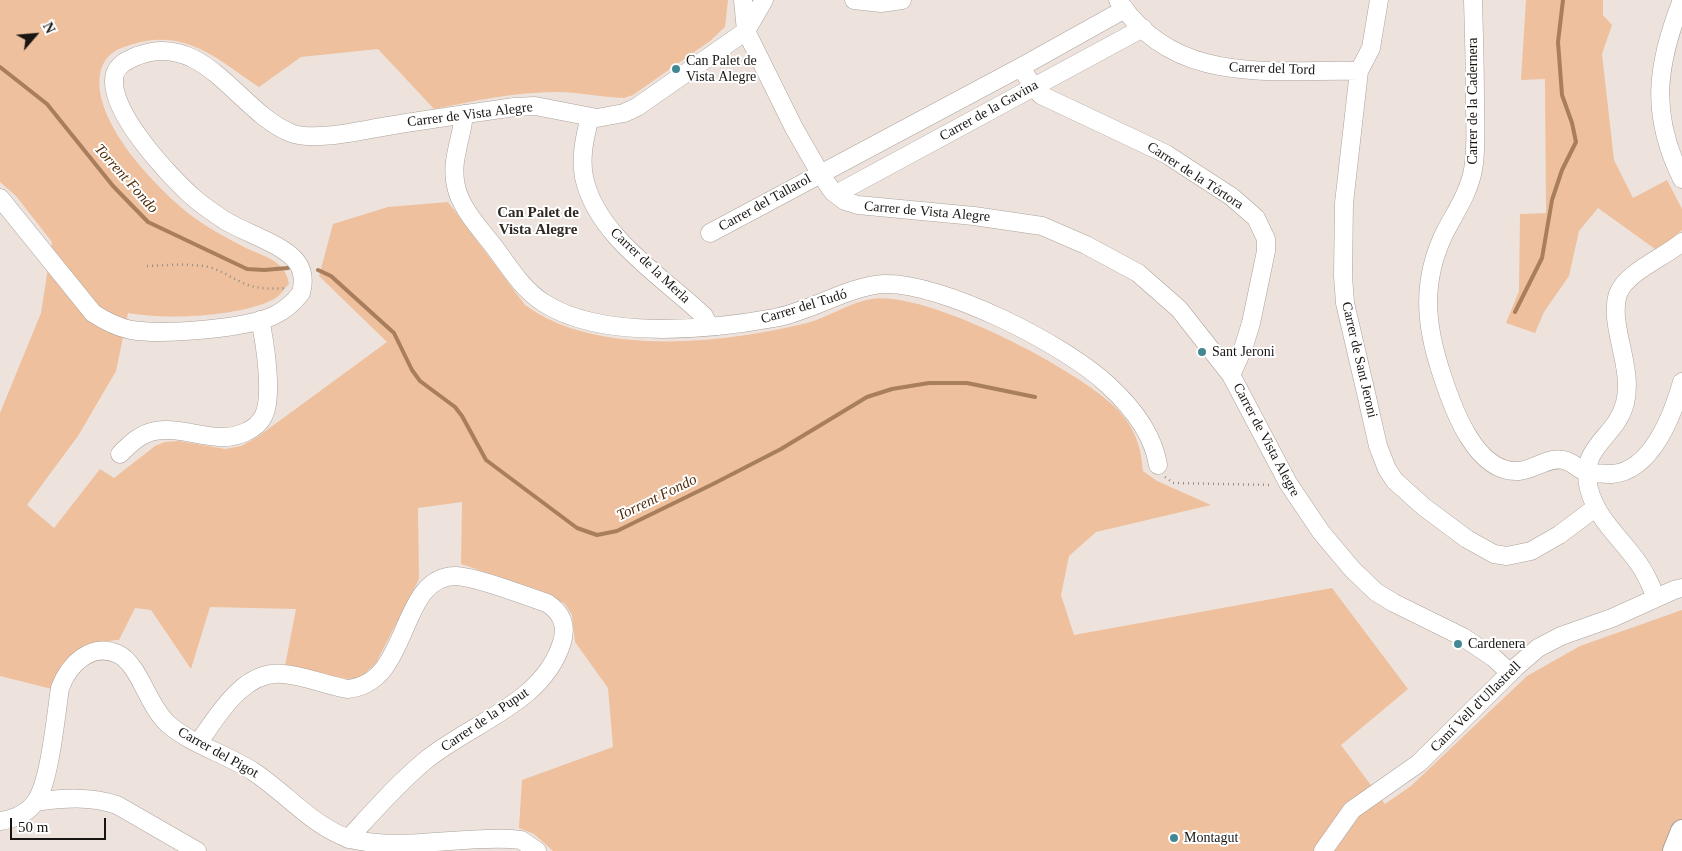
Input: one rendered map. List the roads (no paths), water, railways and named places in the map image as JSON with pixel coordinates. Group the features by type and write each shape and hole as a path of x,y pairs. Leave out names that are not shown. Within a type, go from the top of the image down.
{"main road":[{"path":"1674,851 1682,831"}],"street":[{"path":"743,0 746,32"},
{"path":"746,32 764,0"},
{"path":"854,0 881,3 902,0"},
{"name":"Carrer de Sant Jeroni","path":"1379,0 1370,48 1359,71 1344,203 1343,276 1345,303 1378,446 1387,469 1395,481 1424,507 1466,540 1494,554 1507,556 1531,551 1559,535 1595,508"},
{"name":"Carrer de la Cadernera","path":"1474,0 1476,132 1473,171 1469,186 1432,262 1427,292 1434,347 1442,375 1466,433 1489,462 1508,472 1525,470 1554,459 1565,460 1586,472"},
{"path":"1682,0 1665,49 1660,96 1660,114 1668,148 1682,179"},
{"name":"Carrer del Tord","path":"1122,4 1142,28 1181,54 1222,68 1261,72 1359,71"},
{"name":"Carrer de la Gavina","path":"820,173 1021,67 1122,4"},
{"name":"Carrer de la Gavina","path":"836,194 1142,28"},
{"name":"Carrer de Vista Alegre","path":"260,320 284,309 302,293 302,273 296,261 283,251 225,221 194,198 152,152 124,114 118,101 114,79 117,69 125,62 156,52 171,52 189,56 218,75 283,129 303,136 535,106 590,117 611,117 637,107 746,32 769,80 820,173 836,194 845,201 858,206 1025,222 1063,234 1115,259 1155,286 1179,308 1231,375 1288,483 1321,532 1348,564 1376,592 1458,635 1494,658 1510,673"},
{"name":"Carrer de la Tórtora","path":"1021,67 1033,87 1041,95 1066,108 1124,132 1166,154 1232,197 1256,218 1266,239 1266,251 1244,349 1231,375"},
{"name":"Carrer del Tudó","path":"464,114 463,133 454,160 456,188 462,203 532,294 554,309 617,326 656,330 778,318 880,284 896,284 930,292 980,310 1022,330 1063,352 1107,383 1128,406 1147,432 1155,449 1158,466"},
{"name":"Carrer de la Merla","path":"590,117 583,161 584,177 597,212 620,240 704,316 709,326"},
{"name":"Carrer del Tallarol","path":"710,233 820,173"},
{"path":"0,198 93,313 104,320 133,330 162,331 211,328 260,320 266,356 267,406 258,424 250,430 228,438 176,429 153,431 135,439 120,454"},
{"path":"1656,598 1638,563 1595,508 1586,472 1593,449 1615,422 1625,405 1628,391 1628,377 1617,317 1618,294 1624,284 1637,273 1682,242"},
{"path":"1586,472 1613,474 1632,466 1648,452 1668,423 1682,382"},
{"name":"Carrer de la Puput","path":"199,742 226,705 246,685 264,676 284,674 347,689 357,688 373,681 385,669 408,621 426,590 447,577 465,577 547,603 555,609 564,622 563,637 556,658 540,681 510,705 426,760 348,838"},
{"name":"Camí Vell d'Ullastrell","path":"1324,851 1352,810 1419,763 1538,648 1561,636 1612,618 1682,588"},
{"name":"Carrer del Pigot","path":"36,802 45,778 60,688 65,675 72,666 88,654 99,650 108,651 127,660 160,716 179,732 253,771 322,826 348,838 386,846 512,839 530,845 537,851"},
{"path":"0,821 28,811 36,802 78,798 106,801 117,805 197,851"}],"waterway":[{"path":"1515,312 1542,258 1552,200 1562,170 1576,142 1572,123 1562,95 1558,42 1563,0"},
{"name":"Torrent Fondo","path":"0,67 47,104 113,186 148,222 247,269 288,268"},
{"name":"Torrent Fondo","path":"318,270 331,276 394,333 412,370 420,381 455,407 486,460 577,528 597,535 617,531 713,484 781,449 867,397 892,389 929,383 967,383 1035,397"}],"place":[{"name":"Can Palet de Vista Alegre","path":"676,69"},
{"name":"Sant Jeroni","path":"1202,352"},
{"name":"Cardenera","path":"1458,644"},
{"name":"Montagut","path":"1174,838"}],"district":[{"name":"Can Palet de Vista Alegre","path":"538,222"}]}
